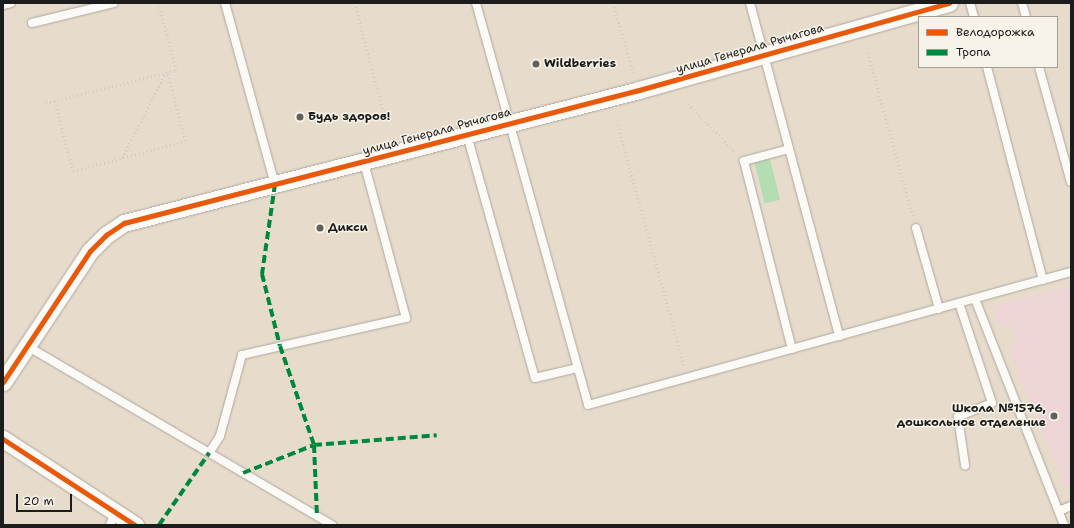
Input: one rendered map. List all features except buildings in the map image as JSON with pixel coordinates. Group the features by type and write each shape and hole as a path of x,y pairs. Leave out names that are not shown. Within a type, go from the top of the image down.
{"street":[{"name":"улица Генерала Рычагова","path":"3,382 90,251 106,235 124,223 639,90 948,3"},
{"path":"3,439 113,519 135,525"}],"lane":[{"path":"3,5 11,3"},
{"path":"32,24 114,3"},
{"path":"225,3 275,184"},
{"path":"476,3 508,124 588,405 1071,272"},
{"path":"750,3 839,336"},
{"path":"970,3 974,16"},
{"path":"1022,3 1026,16"},
{"path":"987,68 1043,280"},
{"path":"1039,68 1071,182"},
{"path":"467,135 535,378 577,368"},
{"path":"789,149 744,160 792,349"},
{"path":"209,453 220,436 242,355 406,318 364,162"},
{"path":"916,228 939,309"},
{"path":"976,299 1064,525"},
{"path":"959,303 992,403 958,417 965,465"},
{"path":"27,346 332,525"},
{"path":"1059,511 1071,506"}],"path":[{"path":"46,103 176,70 158,3"},
{"path":"355,3 386,122"},
{"path":"613,3 639,90"},
{"path":"868,53 916,228"},
{"path":"122,158 167,72"},
{"path":"55,101 73,171 185,141 167,72"},
{"path":"688,104 744,160"},
{"path":"618,125 688,378"}],"shaded area":[{"name":"Школа №1576, дошкольное отделение","path":"1071,286 1071,485 1065,487 1009,348 1017,341 1012,327 1001,327 993,306"}],"green space":[{"path":"770,159 780,200 765,204 754,163"}],"marked path":[{"path":"275,184 262,274 280,346 314,445 317,516"},
{"path":"243,473 314,445 437,435"},
{"path":"159,525 209,453"}],"cycle path":[{"path":"3,382 90,251 106,235 124,223 639,90 949,3"},
{"path":"3,439 135,525"}],"place":[{"name":"Wildberries","path":"536,64"},
{"name":"Будь здоров!","path":"300,117"},
{"name":"Дикси","path":"320,228"},
{"name":"Школа №1576, дошкольное отделение","path":"1054,416"}]}
